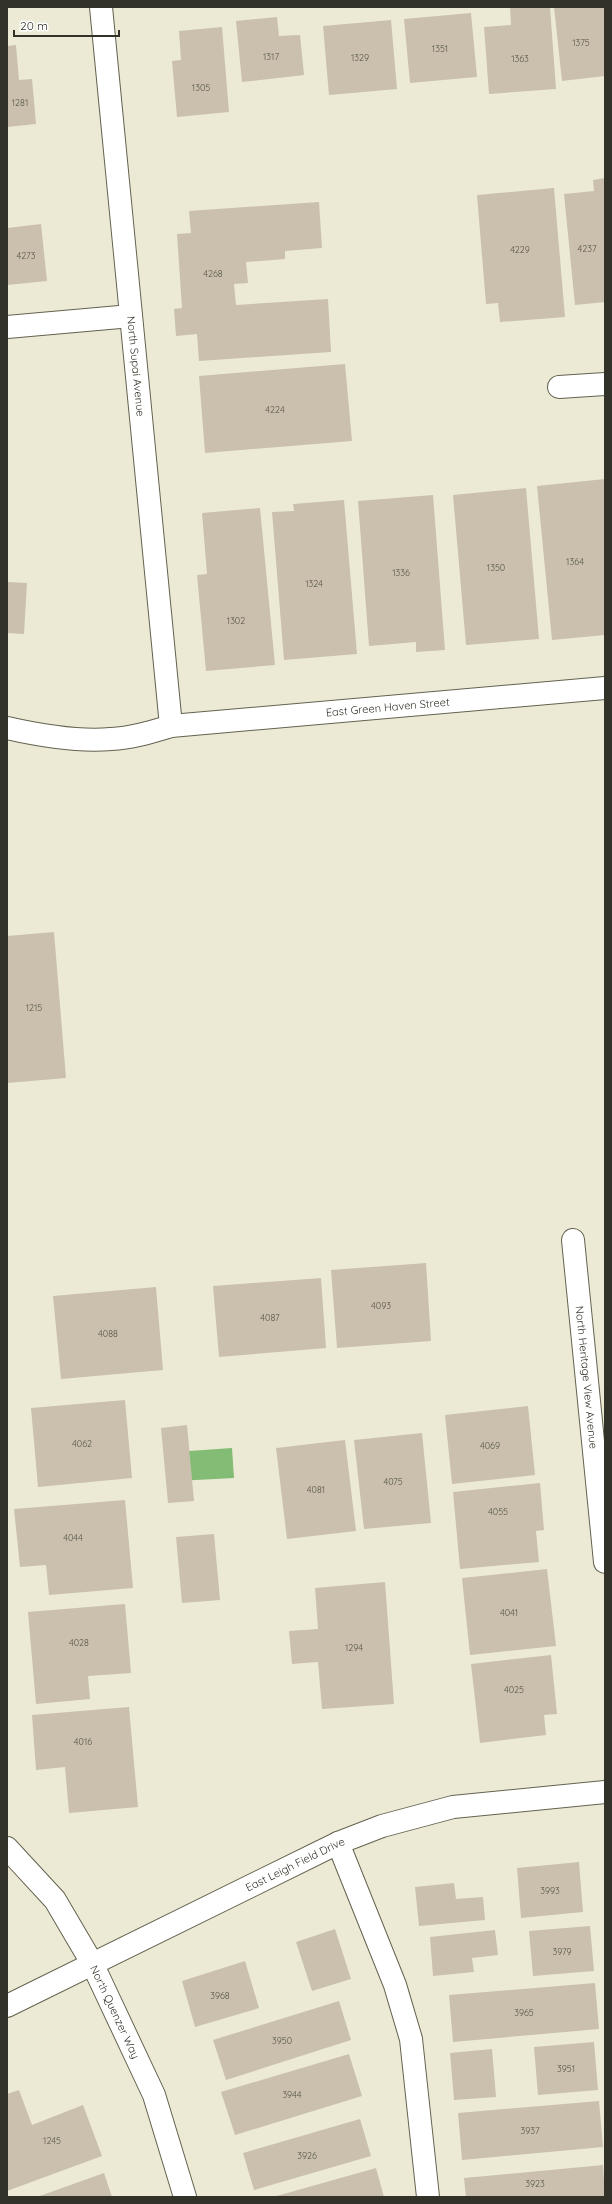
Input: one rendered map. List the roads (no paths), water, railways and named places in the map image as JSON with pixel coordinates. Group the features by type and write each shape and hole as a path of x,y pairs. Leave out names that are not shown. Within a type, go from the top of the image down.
{"street":[{"name":"North Supai Avenue","path":"101,7 171,726"},
{"path":"7,327 131,316"},
{"path":"559,387 605,384"},
{"name":"East Green Haven Street","path":"7,728 42,736 110,740 171,726 605,688"},
{"name":"North Heritage View Avenue","path":"573,1240 605,1562"},
{"name":"East Leigh Field Drive","path":"7,2006 338,1843 382,1826 453,1807 605,1792"},
{"path":"338,1843 395,1985 411,2039 428,2197"},
{"name":"North Quenzer Way","path":"7,1848 55,1900 92,1963 154,2095 185,2197"}]}
